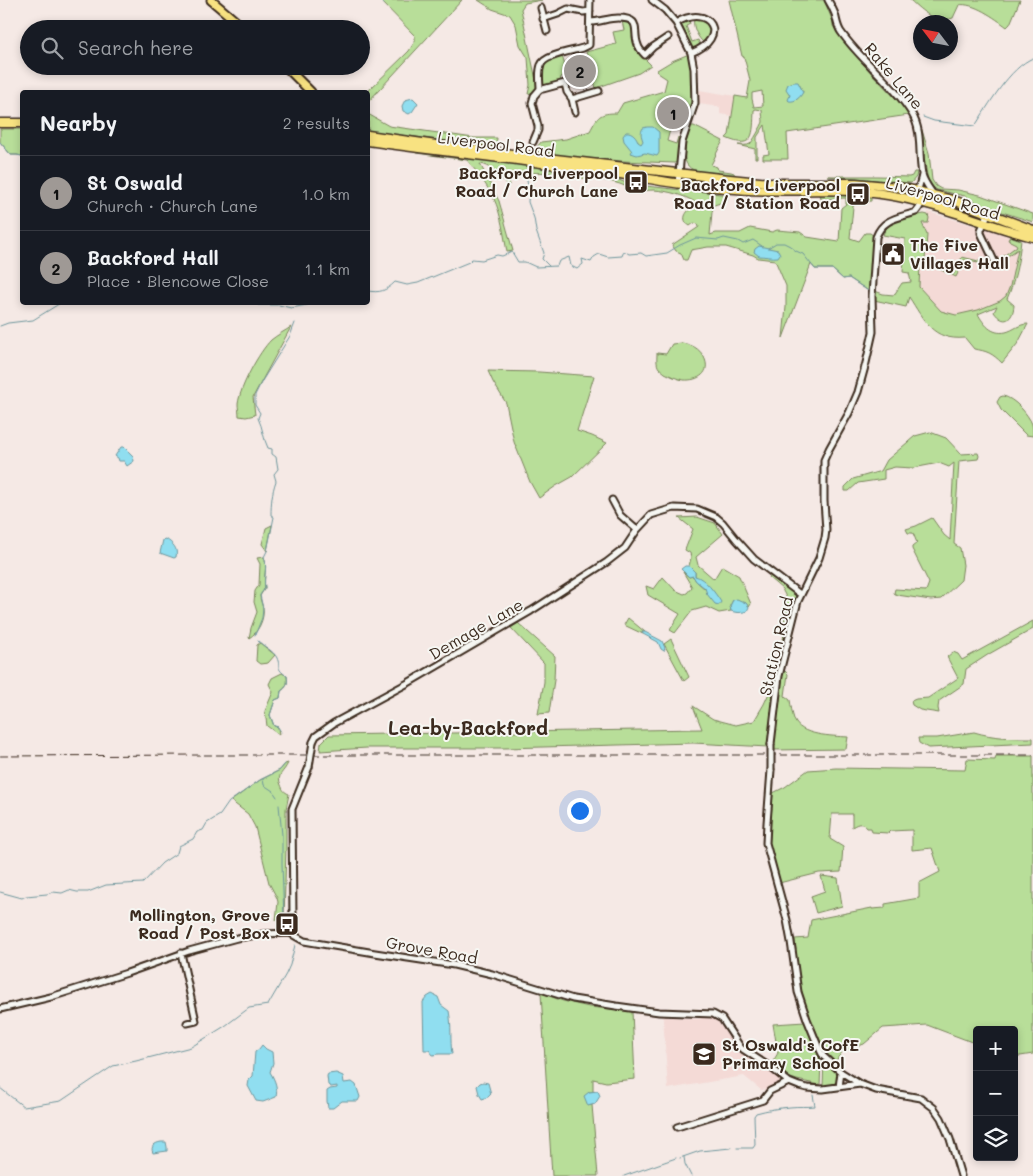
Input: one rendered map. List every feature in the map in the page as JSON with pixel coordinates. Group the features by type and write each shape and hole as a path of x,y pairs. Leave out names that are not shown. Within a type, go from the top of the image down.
{"highway":[{"path":"0,123 20,123"},
{"name":"Liverpool Road","path":"370,135 679,174 770,183 875,184 933,194 1033,230"},
{"name":"Liverpool Road","path":"370,141 576,167 678,184 749,190 843,190 890,195 922,203 1010,232 1033,237"}],"main road":[{"path":"211,0 234,20"},
{"path":"293,75 309,90"}],"street":[{"path":"540,89 542,62 548,58 589,45 590,0"},
{"path":"652,0 659,2 676,24 691,53 694,69 695,103 682,142 678,184"},
{"name":"Rake Lane","path":"828,0 841,32 902,99 913,115 919,134 922,176 918,191"},
{"path":"541,8 546,31"},
{"path":"544,19 568,9 582,12 590,11"},
{"path":"676,24 683,19 698,16 706,19 712,26 714,31 710,40 691,53"},
{"path":"590,22 617,18 629,19 634,22 637,44 645,55 668,37"},
{"path":"533,142 538,126 532,103 534,96 540,89 564,80 567,92 572,98 575,112"},
{"path":"572,98 598,91"},
{"name":"Rake Lane","path":"922,176 933,194"},
{"path":"918,191 922,203"},
{"path":"910,215 913,209 911,200"},
{"name":"Station Road","path":"860,1084 841,1072 823,1056 798,992 787,920 766,844 771,744 779,676 800,594 819,558 825,538 824,460 858,392 873,332 872,296 876,237 878,230 891,220 916,212 922,203"},
{"path":"988,214 981,233 997,267"},
{"path":"612,500 620,515 637,530"},
{"name":"Demage Lane","path":"290,933 292,918 292,809 310,767 313,742 316,736 334,724 523,616 607,562 625,548 637,530 651,515 674,508 697,509 716,517 723,522 736,540 754,559 800,594"},
{"name":"Grove Road","path":"0,1009 51,997 127,973 181,953 238,938 290,933 304,941 454,965 492,974 573,999 659,1012 713,1014 722,1019 741,1048 770,1066 790,1082 807,1088 823,1089 860,1084"},
{"path":"181,953 196,1021 186,1023"},
{"path":"839,1088 841,1072"},
{"path":"677,1127 763,1100 770,1091 790,1082"},
{"path":"860,1084 876,1090 922,1098 934,1108 941,1118 950,1139 961,1176"}],"shaded area":[{"path":"699,90 735,96 732,116 720,114 720,107 699,104"},
{"path":"928,212 1020,239 1020,247 1010,291 1005,300 970,313 956,315 941,311 919,287 920,264 925,260 927,235 922,222 929,218"},
{"name":"St Oswald's CofE Primary School","path":"663,1016 698,1019 709,1016 714,1017 722,1023 738,1052 760,1063 781,1079 782,1083 761,1090 744,1076 668,1089"}],"green space":[{"path":"380,0 462,0 370,100 369,90 409,51 415,41 415,36"},
{"path":"478,0 542,0 525,3 521,9 538,90 528,94 530,85 528,58 520,45 516,25 510,15 492,9"},
{"path":"729,0 824,0 833,26 840,36 909,115 787,133 788,159 763,159 763,155 769,154 765,125 757,137 757,158 755,158 755,149 738,145 749,145 753,141 763,122 762,110 754,110 752,132 747,141 735,141 726,138 729,135 735,96 747,98 750,81 744,57 742,56","holes":["794,82 799,84 803,92 797,99 790,97 790,84","762,91 763,106 754,107 752,93"]},
{"path":"910,0 1020,0 1007,27 971,6 959,5 954,15 929,15"},
{"path":"694,19 704,19 712,29 709,38 704,43 696,32"},
{"path":"688,20 690,24 686,26 692,42 698,40 701,47 692,48 681,25 682,22"},
{"path":"622,21 629,21 632,24 636,50 651,65 639,73 596,88 586,52 616,44 613,32 624,30"},
{"path":"689,54 693,106 682,131 671,126 667,141 676,144 678,137 680,139 678,161 675,163 622,161 537,152 537,147 541,142 566,139 590,131 600,116 617,113 623,103 664,91 667,79 658,73 657,70"},
{"path":"562,56 568,75 561,77 560,82 543,87 543,66 545,63"},
{"path":"370,115 389,126 474,138 497,138 496,147 370,131"},
{"path":"691,126 723,141 711,165 717,167 718,170 734,173 735,176 697,171 687,164 685,152"},
{"path":"921,127 929,153 932,180 936,186 941,189 958,190 980,195 1033,214 1033,222 990,208 965,196 937,190 931,186 928,181 924,158"},
{"path":"0,129 20,129 20,156 11,155 0,142"},
{"path":"418,151 574,171 614,178 631,185 728,195 727,201 714,205 710,235 716,233 740,233 750,228 772,232 777,230 800,232 807,237 839,242 841,208 846,204 846,198 821,199 820,193 862,194 871,197 871,201 854,202 850,238 859,241 865,233 870,233 874,236 870,292 849,278 843,279 832,269 815,269 811,264 783,338 786,286 775,260 758,258 726,247 708,247 691,250 687,260 684,260 681,253 676,251 672,245 699,227 698,224 694,223 690,226 685,220 687,212 696,205 695,202 670,192 632,189 613,182 554,173 518,176 510,180 509,185 491,168 480,164 499,201 513,251 507,252 494,199 482,179 467,160 416,153"},
{"path":"914,172 917,172 916,177 911,183 827,176 909,177"},
{"path":"924,214 928,215 929,218 928,223 922,223 927,235 925,260 920,264 919,287 941,311 956,315 978,310 1000,301 1006,296 1018,249 999,262 998,260 1017,246 1008,240 1010,236 1021,240 1016,270 1007,299 1014,305 1012,314 1007,319 1001,319 994,312 997,306 978,314 986,325 996,332 1006,332 1028,324 1018,343 1002,363 989,353 974,349 965,338 944,336 937,332 925,321 909,297 906,307 874,300 875,291 894,295 902,283 911,282 909,273 903,272 905,239 883,235 894,222"},
{"path":"962,257 991,264 992,266 964,260 956,277 939,269 954,274"},
{"path":"291,327 253,397 255,415 239,416 238,404 240,397 246,379 256,361 271,340"},
{"path":"682,343 695,347 704,357 706,363 705,372 699,377 689,380 679,379 665,373 658,366 657,353 666,354 672,344"},
{"path":"488,371 594,376 577,431 607,443 572,477 539,498 530,482 514,442 506,403"},
{"path":"1003,396 1016,403 1027,416 1032,424 1033,436 1026,435 1001,410 997,402"},
{"path":"930,432 946,438 961,454 978,453 979,456 978,459 959,461 954,544 960,548 963,565 961,580 941,599 931,600 894,593 895,589 926,591 929,583 912,549 917,543 913,533 908,533 906,529 932,518 950,540 954,463 949,467 939,463 913,468 895,467 884,470 884,479 858,483 849,491 845,491 845,487 853,479 881,471 887,460 915,436"},
{"path":"697,517 715,523 723,534 696,557 698,565 714,579 722,566 739,576 751,604 749,607 746,603 733,600 730,606 731,611 719,613 706,607 692,611 675,633 670,630 680,614 648,595 646,586 654,589 663,577 675,590 684,594 687,593 692,587 683,572 689,577 693,576 705,589 709,587 695,576 695,572 689,566 690,553 685,550 693,529 679,518"},
{"path":"272,525 267,551 262,544 266,528"},
{"path":"264,557 266,565 265,588 260,596 263,616 258,629 249,638 257,612 254,602 255,591 259,585 260,564 257,558"},
{"path":"771,575 796,595 783,643 786,597 782,589 769,578"},
{"path":"628,618 645,632 642,632 643,634 624,625"},
{"path":"1033,621 1033,629 966,669 964,684 939,701 939,713 920,710 912,705 911,701 928,698 958,678 947,657 953,652 958,654 962,660"},
{"path":"518,623 555,656 554,680 549,713 538,714 544,682 544,663 511,628"},
{"path":"671,639 689,677 684,681 664,644"},
{"path":"260,643 275,655 268,663 260,664 256,661 257,645"},
{"path":"785,671 788,674 785,696 790,700 793,717 797,725 802,729 817,734 848,737 846,749 773,750 779,690 783,672"},
{"path":"282,673 287,676 287,685 281,691 280,698 275,700 270,715 274,726 278,727 279,735 267,726 265,711 273,692 269,684 272,678"},
{"path":"776,678 768,747 693,743 505,748 367,748 320,751 321,743 329,735 702,729 693,706 713,719 736,725 754,721"},
{"path":"974,732 996,737 1033,738 1033,743 928,748 919,743 918,738 937,738"},
{"path":"996,756 1033,756 1033,1054 1018,1056 1018,1026 973,1026 973,1042 927,1025 883,1028 864,1044 842,1052 835,1062 825,1051 806,1009 798,975 795,939 808,938 811,920 872,908 885,908 885,904 919,898 919,883 940,872 932,848 912,850 912,830 890,831 888,833 872,832 871,828 867,828 862,824 852,827 852,814 832,814 830,839 843,847 841,872 819,873 779,883 769,845 773,793 785,787 808,770 836,768 965,770 967,759 995,760"},
{"path":"288,763 279,778 283,790 289,794 286,809 284,920 276,920 278,902 269,883 255,827 248,814 231,801"},
{"path":"821,876 838,878 842,906 816,913 811,896 825,891"},
{"path":"541,993 563,1001 589,1007 632,1011 635,1079 606,1082 593,1079 593,1092 589,1092 588,1105 592,1105 598,1176 552,1176"},
{"path":"805,1022 821,1062 820,1085 788,1077 772,1063 778,1053 773,1024"},
{"path":"824,1059 835,1072 838,1079 836,1082 823,1086"}],"water":[{"path":"798,82 803,92 797,99 789,101 790,95 786,89 788,84"},
{"path":"413,98 418,103 409,114 403,111 402,106 405,100"},
{"path":"647,127 653,127 659,132 659,153 657,156 645,153 637,155 631,153 632,151 624,141 623,136 626,132 630,132 641,144 643,141 641,131"},
{"path":"759,246 778,250 780,254 778,257 759,256 754,252"},
{"path":"121,447 124,447 133,456 134,461 127,466 124,461 119,461 115,456"},
{"path":"166,539 176,549 176,557 174,558 160,553 163,540"},
{"path":"689,566 695,572 695,576 699,577 710,587 721,602 719,605 715,604 705,588 693,576 689,577 681,569"},
{"path":"737,599 746,603 749,607 747,611 731,611 730,606 733,600"},
{"path":"642,632 662,641 665,648 664,651 658,642"},
{"path":"432,994 438,997 441,1005 449,1011 452,1054 433,1055 429,1050 424,1050 423,1002"},
{"path":"262,1045 272,1052 273,1063 270,1072 277,1090 276,1097 263,1102 256,1101 248,1086 249,1080 253,1076 255,1052"},
{"path":"336,1073 343,1076 344,1083 352,1082 356,1085 360,1097 358,1101 342,1101 333,1108 328,1108 327,1091 337,1088 337,1086 331,1087 328,1085 327,1076 328,1074"},
{"path":"483,1082 488,1083 491,1094 482,1099 477,1086"},
{"path":"598,1091 600,1096 595,1104 588,1106 584,1096 589,1092"},
{"path":"166,1142 167,1151 153,1153 152,1148 154,1145"}],"waterway":[{"path":"380,0 384,4"},
{"path":"923,117 934,121 975,126 1008,78 1024,63 1033,58"},
{"path":"0,142 11,155 20,156"},
{"path":"531,171 527,181 529,189 528,202 544,253 542,259 549,266"},
{"path":"370,291 383,291 395,282 407,285 418,283 469,262 472,259 482,260 512,252 518,262 525,262 536,267 557,266 559,261 569,257 571,266 577,269 583,264 582,259 591,262 599,254 608,257 622,256 624,251 629,254 641,253 646,256 667,253 696,238 718,240 724,238 743,244 753,240 762,246"},
{"path":"768,248 776,243 784,243 803,254 815,269 832,269 843,279 849,278 870,292"},
{"path":"0,326 8,323 33,320 57,305"},
{"path":"258,305 279,305"},
{"path":"279,305 291,308 307,305"},
{"path":"255,635 262,618 263,609 260,595 265,588 266,565 264,557 274,517 271,515 276,481 274,474 278,469 276,457 272,454 272,449 268,448 258,418 260,413 255,405 255,395 290,336 295,323"},
{"path":"258,641 276,655 280,669 287,676 287,685 281,691 280,698 275,700 270,715 274,726 278,727 281,732"},
{"path":"0,892 22,898 53,892 62,893 69,890 88,892 106,885 143,883 162,863 177,853 179,846 193,839 197,832 203,830 207,823 220,815 229,802 260,780 280,770 285,764"},
{"path":"263,779 264,785 273,791 277,797"},
{"path":"279,805 282,835 284,920 279,926"},
{"path":"0,1088 24,1107 61,1101 113,1066 191,1047 225,1026 249,1008 268,1005 286,974 295,945"},
{"path":"737,1148 753,1148 755,1145 754,1116 756,1113 781,1108 815,1106 813,1095"},
{"path":"680,1158 700,1151 731,1148"},
{"path":"684,1157 691,1176"},
{"path":"624,1176 676,1158"}],"railway":[{"path":"0,756 1033,755"}],"place":[{"name":"Backford Hall","path":"580,71"},
{"name":"St Oswald","path":"673,113"},
{"name":"Backford, Liverpool Road / Church Lane","path":"636,182"},
{"name":"Backford, Liverpool Road / Station Road","path":"858,194"},
{"name":"The Five Villages Hall","path":"893,254"},
{"name":"Mollington, Grove Road / Post Box","path":"287,924"},
{"name":"St Oswald's CofE Primary School","path":"704,1054"}],"district":[{"name":"Lea-by-Backford","path":"468,728"}]}
